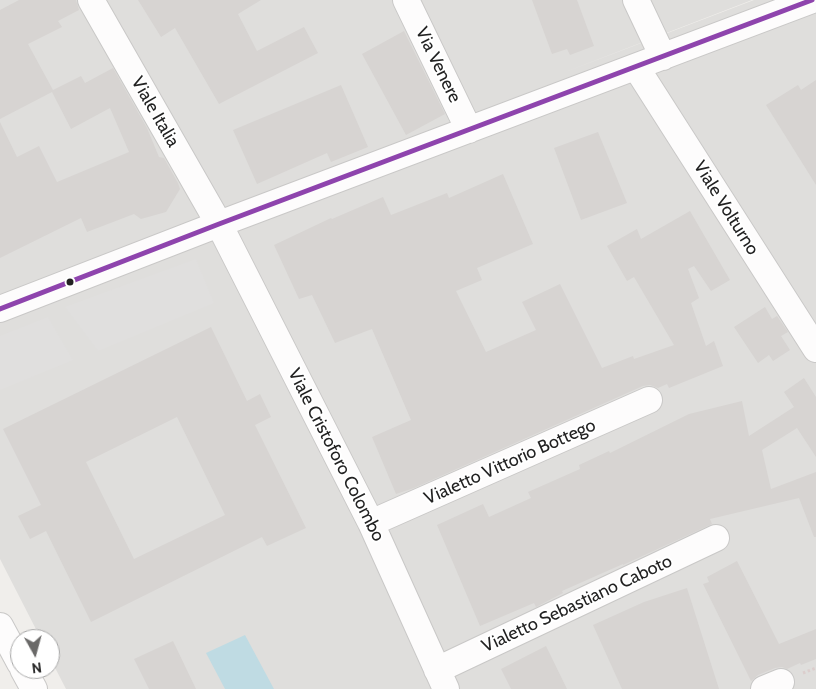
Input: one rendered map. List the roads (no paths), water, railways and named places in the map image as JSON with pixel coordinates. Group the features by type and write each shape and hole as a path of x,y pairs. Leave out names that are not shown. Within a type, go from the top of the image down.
{"street":[{"name":"Viale Italia","path":"91,0 219,224"},
{"name":"Via Venere","path":"406,0 470,130"},
{"path":"636,0 663,57"},
{"path":"0,309 219,224 812,0"},
{"name":"Viale Volturno","path":"636,67 816,349"},
{"name":"Viale Cristoforo Colombo","path":"219,224 371,523 441,679"},
{"path":"0,299 45,292"},
{"name":"Vialetto Vittorio Bottego","path":"371,523 649,400"},
{"name":"Vialetto Sebastiano Caboto","path":"441,679 716,538"},
{"path":"0,626 10,644"}],"water":[{"path":"245,635 274,689 225,689 206,653"}]}
